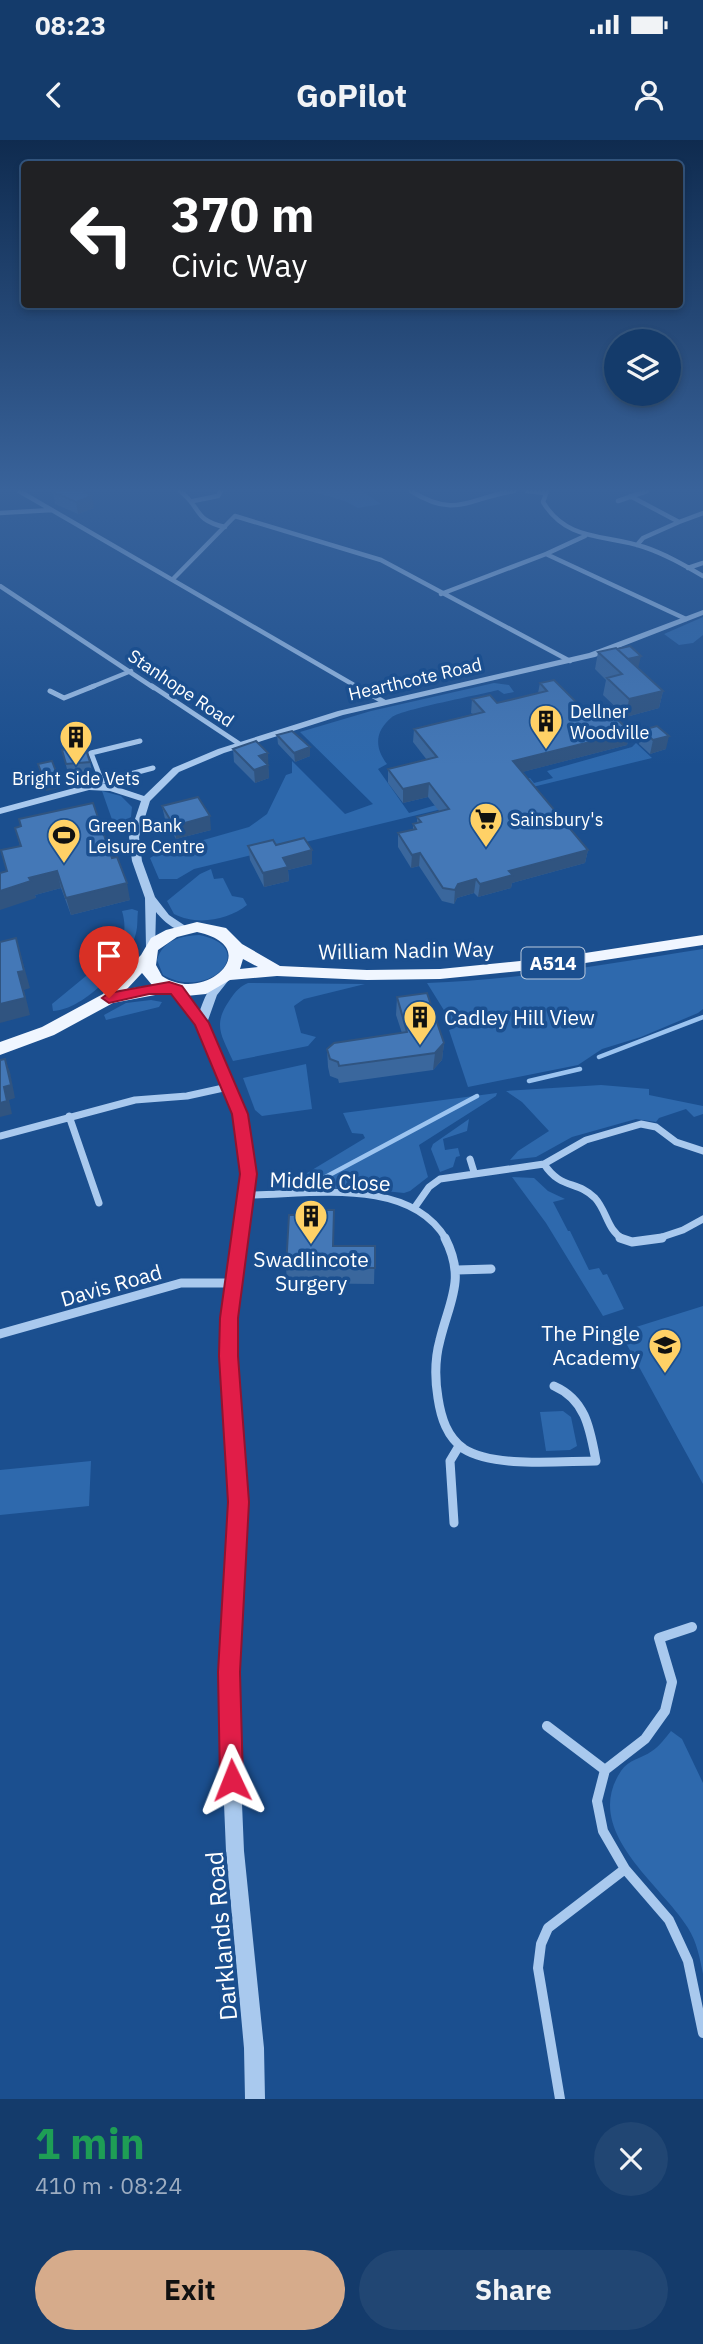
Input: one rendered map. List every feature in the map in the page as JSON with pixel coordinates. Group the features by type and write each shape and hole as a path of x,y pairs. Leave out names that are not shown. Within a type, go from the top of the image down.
{"main road":[{"path":"0,1049 48,1031 109,998 172,988 201,989 226,978 235,968 237,948 233,940 219,930 186,929 167,934 109,998"},
{"name":"William Nadin Way","path":"226,978 277,971 367,975 440,974 559,962 703,940"},
{"name":"William Nadin Way","path":"237,948 277,971"},
{"path":"149,953 151,974 158,982 172,988"}],"street":[{"path":"181,582 384,702"},
{"path":"421,582 570,662"},
{"path":"441,594 471,582"},
{"path":"607,582 686,619"},
{"name":"Stanhope Road","path":"0,586 241,745"},
{"name":"Hearthcote Road","path":"146,800 166,779 187,764 241,745 384,702 570,662 628,644 703,612"},
{"path":"50,691 64,698 131,671"},
{"path":"101,785 91,753 139,741"},
{"path":"0,811 101,785 153,768"},
{"path":"101,785 146,800 136,823 134,843 137,861 150,898 165,917 186,929"},
{"path":"149,953 150,898"},
{"path":"201,1023 212,994 226,978"},
{"name":"Darklands Road","path":"172,988 201,1023 228,1087 243,1126 249,1174 233,1283 228,1356 237,1459 239,1527 229,1709 235,1851 254,2048 255,2099"},
{"path":"0,1136 135,1100 187,1096 228,1087"},
{"path":"69,1116 99,1203"},
{"path":"415,1207 429,1187 440,1179 544,1164 586,1140 641,1124 656,1127 676,1142 703,1151"},
{"path":"470,1159 474,1172"},
{"path":"544,1164 552,1179 593,1196 614,1234 626,1242 645,1242 691,1227 703,1219"},
{"name":"Middle Close","path":"247,1195 376,1196 415,1207 439,1227 456,1257 457,1270 455,1292 439,1345 436,1381 439,1409 446,1427 460,1446"},
{"path":"457,1270 491,1269"},
{"name":"Davis Road","path":"0,1335 181,1283 233,1283"},
{"path":"454,1523 450,1461 460,1446 488,1457 596,1461 582,1409 569,1391 554,1386"},
{"path":"692,1627 659,1638 673,1682 664,1711 645,1739 605,1770 597,1801 603,1831 625,1869 669,1920 688,1961 703,2034"},
{"path":"547,1726 605,1770"},
{"path":"560,2099 538,1968 541,1944 548,1928 625,1869"}],"shaded area":[{"path":"703,617 703,635 693,643 679,645 664,634"},
{"path":"494,683 509,685 514,692 504,694 498,690 411,710 392,717 382,728 378,745 387,764 378,769 409,813 453,800 451,797 530,778 534,783 553,778 547,771 632,747 636,743 652,758 194,869 177,879 159,879 150,858 158,853 249,827 267,814 286,775 292,773 292,761 345,814 373,804 300,732 371,711"},
{"path":"102,791 121,796 132,807 131,817 124,821 121,830 116,831"},
{"path":"211,869 214,879 223,878 232,896 243,898 247,905 222,918 212,920 192,920 174,914 167,901 200,874"},
{"path":"122,911 138,911 136,933 132,945 115,971 78,1003 53,1011 52,1004 120,948 124,930"},
{"path":"199,935 217,941 226,950 227,960 222,970 197,982 181,982 163,975 157,960 164,948 179,938"},
{"path":"703,949 703,1009 698,1013 641,1037 602,1049 578,1065 468,1087 449,1030 455,1028 427,983 531,975"},
{"path":"248,983 365,984 304,999 294,1006 301,1033 316,1037 308,1046 233,1061 222,1036 220,1023 231,998 238,989"},
{"path":"151,1000 162,1002 159,1007 106,1020 104,1015 126,1003"},
{"path":"306,1064 312,1109 262,1116 255,1110 243,1078"},
{"path":"601,1085 649,1089 649,1095 703,1106 703,1114 694,1117 686,1109 659,1118 656,1122 636,1119 572,1137 536,1157 510,1160 518,1151 549,1131 522,1102 506,1091"},
{"path":"497,1093 419,1145 428,1177 410,1191 404,1193 355,1188 304,1188 307,1173 365,1138 363,1134 352,1133 343,1113"},
{"path":"469,1119 467,1131 443,1139 445,1150 458,1148 460,1156 456,1157 453,1167 440,1172 431,1149 433,1144"},
{"path":"512,1177 534,1178 548,1191 565,1199 553,1202 568,1231 589,1270 599,1268 603,1275 607,1274 624,1309 603,1316 546,1223"},
{"path":"703,1306 703,1484 620,1332"},
{"path":"563,1411 571,1417 577,1446 570,1450 546,1451 540,1412"},
{"path":"91,1461 89,1506 0,1515 0,1470"},
{"path":"671,1731 682,1739 703,1783 703,1974 696,1945 688,1928 629,1856 611,1815 611,1793 621,1771 655,1749"}],"building":[{"path":"630,646 641,656 628,659 617,649"},
{"path":"616,648 663,691 629,699 607,678 622,674 598,652"},
{"path":"554,680 582,708 601,703 630,732 513,761 588,850 509,871 513,875 480,884 476,879 458,884 455,890 443,888 420,853 412,855 398,833 416,829 413,824 421,822 417,817 449,809 429,783 403,789 388,769 437,757 414,729 484,712 472,699 490,695 497,703 547,691 540,683"},
{"path":"657,726 669,736 653,740 642,730"},
{"path":"292,731 310,747 294,753 277,735"},
{"path":"256,741 268,753 259,756 268,765 254,770 233,749"},
{"path":"76,748 77,752 86,750 90,762 66,764 62,750"},
{"path":"52,761 57,774 43,777 38,764"},
{"path":"198,797 210,816 174,826 162,806"},
{"name":"Green Bank Leisure Centre","path":"93,803 112,858 117,857 127,883 66,898 57,871 29,878 31,881 0,891 0,873 7,871 1,850 21,846 15,828 21,826 19,819"},
{"path":"304,838 312,850 283,858 288,867 263,873 248,846 273,840 276,845"},
{"path":"16,938 24,971 18,972 25,998 0,1004 0,942"},
{"path":"427,993 444,1043 435,1053 339,1066 338,1062 330,1059 327,1049 334,1043 407,1032 397,997"},
{"path":"5,1059 11,1085 4,1087 7,1101 0,1103 0,1060"},
{"path":"309,1210 334,1210 333,1246 375,1246 375,1268 286,1267 289,1215 309,1215"}],"waterway":[{"path":"599,1057 703,1017"},
{"path":"529,1081 580,1069"},
{"path":"318,1181 477,1096"}],"place":[{"name":"Dellner Woodville","path":"546,751"},
{"name":"Bright Side Vets","path":"76,767"},
{"name":"Sainsbury's","path":"486,849"},
{"name":"Green Bank Leisure Centre","path":"64,865"},
{"name":"Cadley Hill View","path":"420,1047"},
{"name":"Swadlincote Surgery","path":"311,1246"},
{"name":"The Pingle Academy","path":"665,1375"}],"route":[{"path":"109,998 149,989 169,987 176,990 189,1003 201,1023 243,1126 249,1174 233,1283 228,1356 239,1502 229,1672 232,1780"}]}
